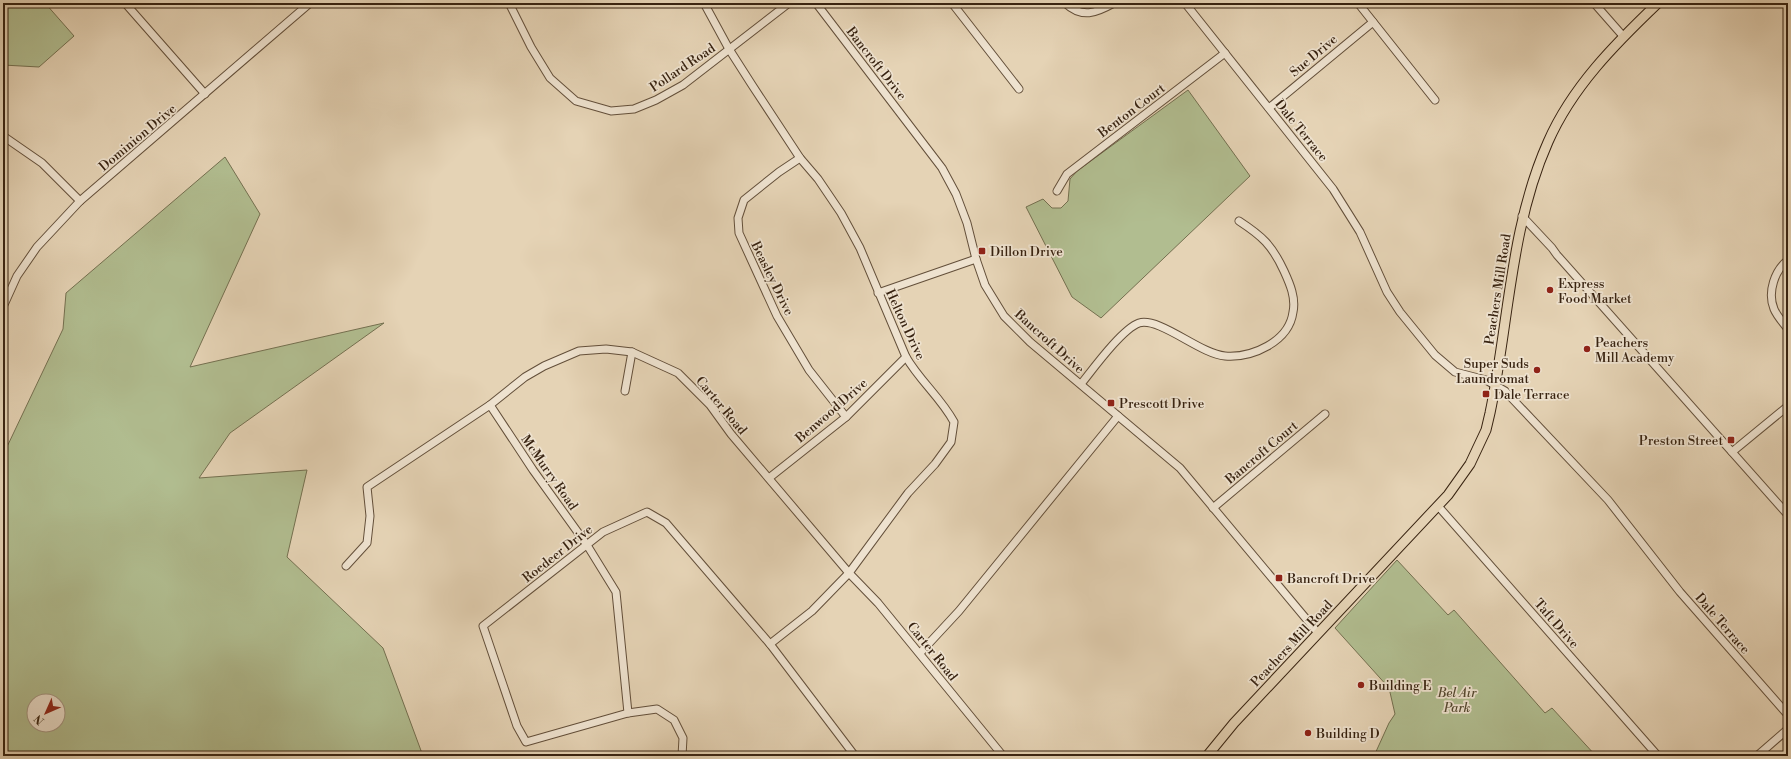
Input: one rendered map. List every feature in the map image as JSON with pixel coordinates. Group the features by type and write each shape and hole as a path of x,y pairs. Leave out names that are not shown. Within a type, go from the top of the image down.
{"main road":[{"name":"Peachers Mill Road","path":"1207,756 1234,723 1438,506 1470,464 1479,446 1489,418 1496,385 1522,216 1545,148 1562,114 1598,64 1623,36 1658,3"}],"street":[{"path":"124,3 205,94"},
{"name":"Dominion Drive","path":"3,307 17,276 37,247 80,201 310,3"},
{"name":"Pollard Road","path":"509,3 531,47 550,78 576,101 611,111 634,108 656,100 683,85 789,3"},
{"name":"Helton Drive","path":"704,3 729,49 800,158 818,179 841,213 860,248 906,357 916,374 946,408 954,422 951,442 935,464 908,493 849,573 812,611 770,644"},
{"name":"Bancroft Drive","path":"816,3 942,168 956,194 967,223 976,259 990,294 1011,324 1030,342 1171,459 1318,633"},
{"path":"952,3 1019,89"},
{"path":"1064,3 1076,11 1091,13 1100,11 1114,3"},
{"name":"Dale Terrace","path":"1185,3 1333,189 1360,232 1387,292 1400,312 1430,349 1445,365 1455,372 1496,385 1505,391 1608,500 1680,592 1788,715"},
{"path":"1358,3 1435,100"},
{"path":"1594,3 1623,36"},
{"name":"Sue Drive","path":"1269,108 1373,22"},
{"name":"Benton Court","path":"1057,191 1067,174 1225,53"},
{"path":"3,136 42,162 80,201"},
{"name":"Beasley Drive","path":"800,158 779,172 744,200 738,218 739,233 777,316 809,370 846,418"},
{"path":"1522,216 1552,248 1788,516"},
{"path":"1081,384 1111,346 1128,330 1140,323 1153,324 1176,334 1197,347 1224,356 1243,356 1267,347 1286,331 1293,313 1292,291 1284,271 1274,251 1259,234 1239,221"},
{"path":"878,293 976,259"},
{"path":"1788,260 1776,274 1772,291 1773,308 1788,329"},
{"name":"Carter Road","path":"346,566 367,543 370,516 367,487 490,405 525,377 544,366 579,350 632,352 678,373 710,405 731,434 849,573 878,603 920,653 1002,756"},
{"path":"625,391 632,352"},
{"name":"Benwood Drive","path":"769,478 846,418 906,357"},
{"name":"McMurry Road","path":"490,405 533,470 588,545 616,592 628,713"},
{"path":"1732,452 1788,406"},
{"name":"Bancroft Court","path":"1213,508 1325,414"},
{"path":"920,653 959,611 1118,416"},
{"name":"Taft Drive","path":"1438,506 1658,756"},
{"name":"Roedeer Drive","path":"682,756 683,738 674,720 656,709 628,713 526,742 517,726 483,626 603,532 647,512 666,523 770,644 855,756"},
{"path":"1758,756 1788,729"}],"green space":[{"path":"3,3 45,3 74,36 39,67 3,65"},
{"path":"1188,90 1250,176 1101,318 1072,297 1026,207 1043,199 1052,208 1061,208 1068,201 1070,179 1077,171"},
{"path":"225,157 260,214 190,367 384,323 230,433 199,478 307,470 287,557 383,648 423,756 3,756 3,451 5,451 63,329 66,293"},
{"name":"Bel Air Park","path":"1397,560 1448,615 1454,610 1545,713 1552,708 1596,756 1374,756 1389,723 1395,714 1389,688 1335,628"}],"place":[{"name":"Dillon Drive","path":"982,251"},
{"name":"Express Food Market","path":"1550,290"},
{"name":"Peachers Mill Academy","path":"1587,349"},
{"name":"Super Suds Laundromat","path":"1537,370"},
{"name":"Dale Terrace","path":"1486,394"},
{"name":"Prescott Drive","path":"1111,403"},
{"name":"Preston Street","path":"1731,440"},
{"name":"Bancroft Drive","path":"1279,578"},
{"name":"Building E","path":"1361,685"},
{"name":"Building D","path":"1308,733"}]}
